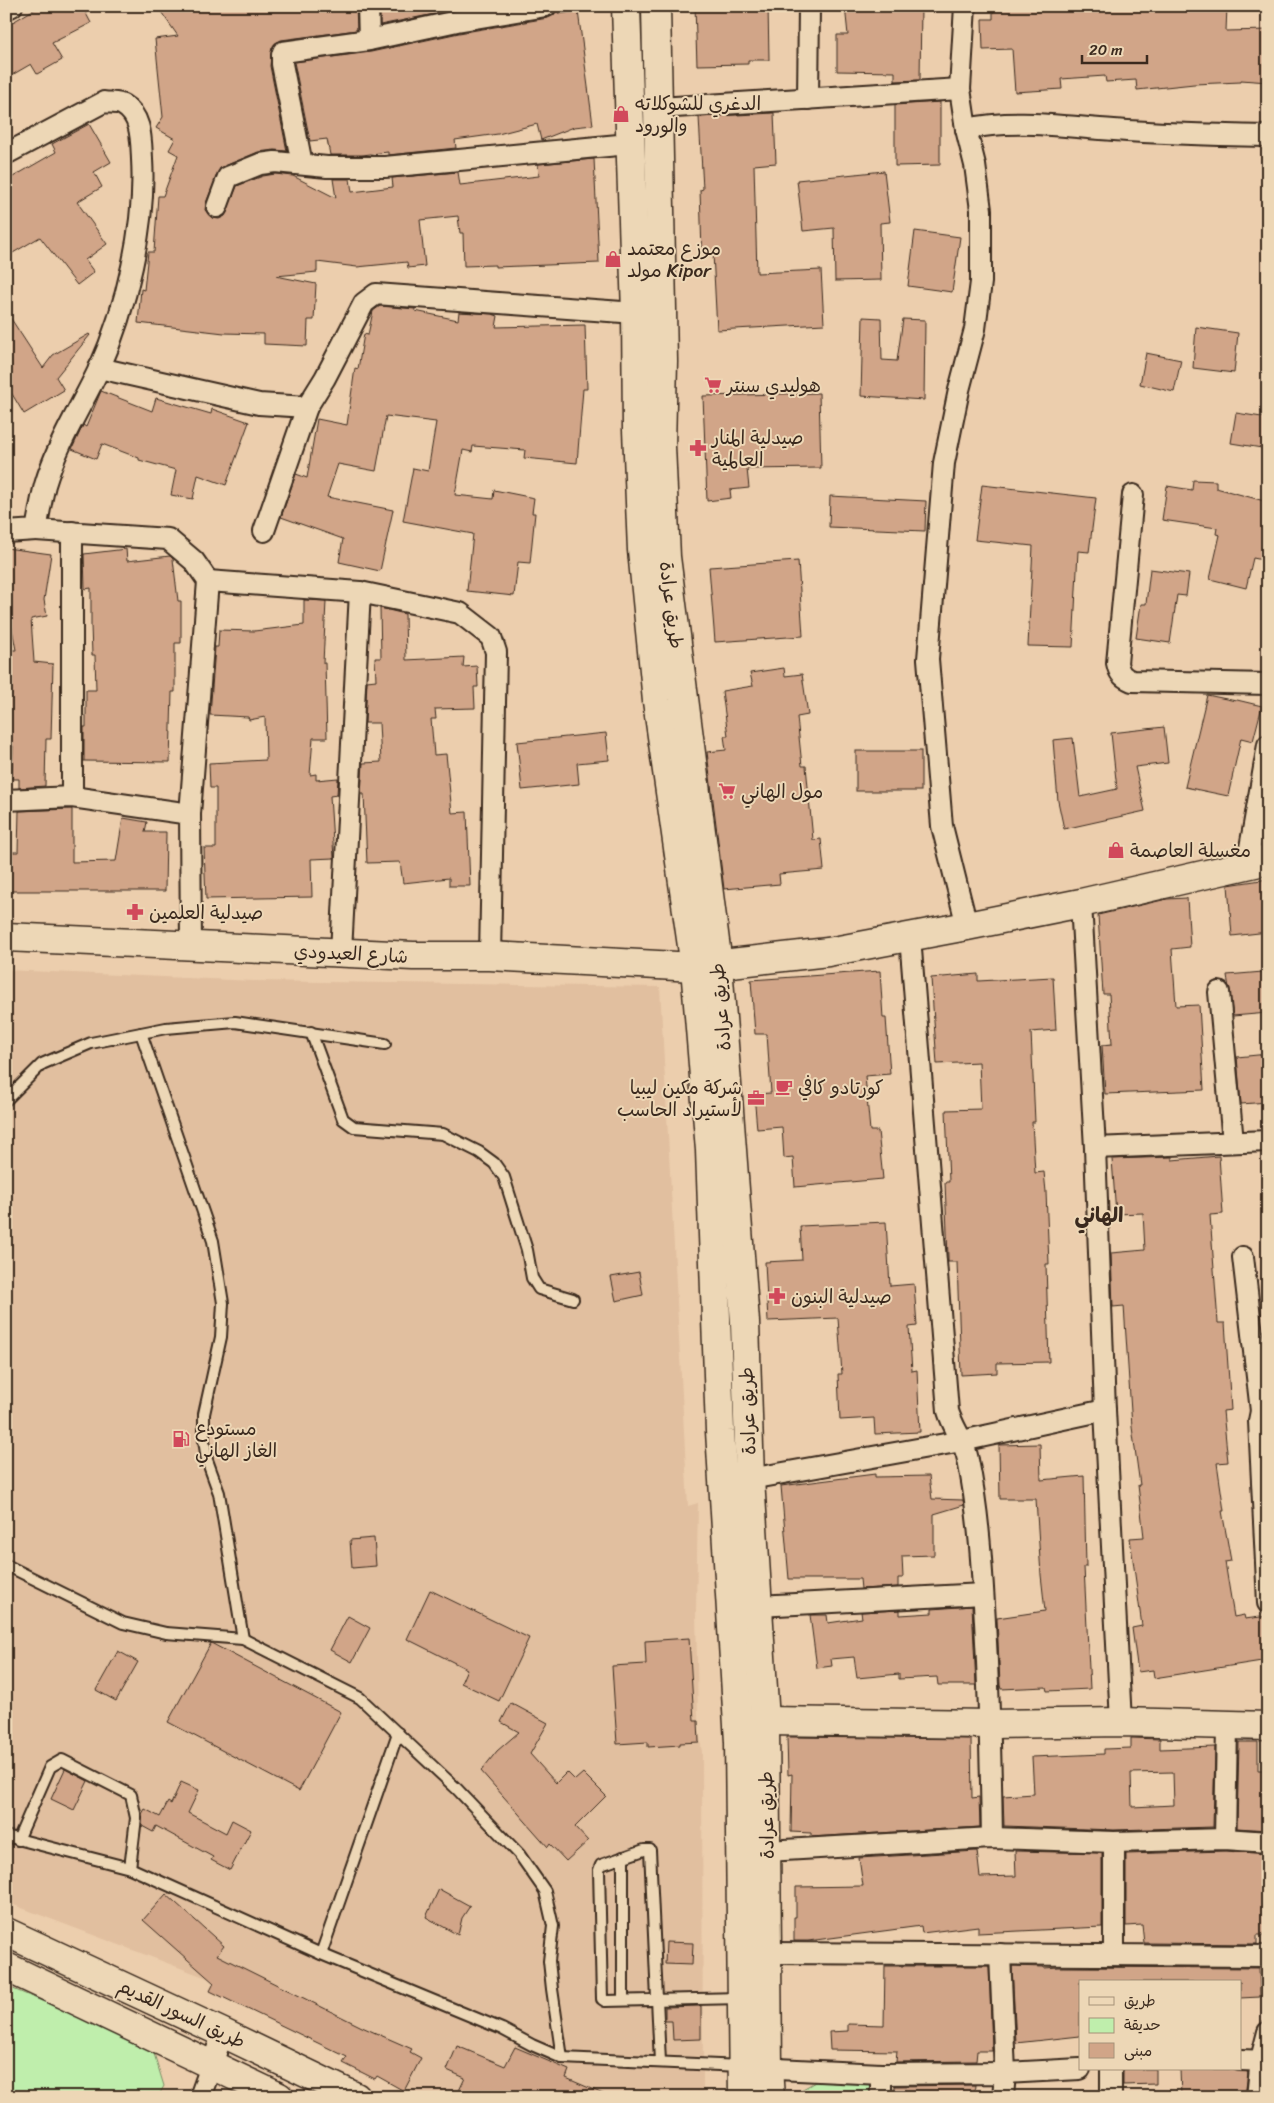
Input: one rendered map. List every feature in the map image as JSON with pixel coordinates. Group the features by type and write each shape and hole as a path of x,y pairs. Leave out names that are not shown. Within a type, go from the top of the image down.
{"main road":[{"name":"طريق عرادة","path":"626,6 642,550 657,701 707,966 710,1150 720,1431 739,1742 742,1998 755,2068"},
{"name":"طريق عرادة","path":"656,6 663,361 661,446 666,557 744,1322 750,1479 765,1721 768,1953 755,2068"},
{"name":"شارع العيدودي","path":"6,937 413,956 490,956 707,966 828,952 910,937 1081,903 1258,863"},
{"path":"765,1721 991,1724 1121,1722 1268,1726"},
{"name":"طريق السور القديم","path":"6,1932 223,2032 356,2097"},
{"name":"طريق السور القديم","path":"6,1967 279,2097"},
{"path":"743,2097 755,2068"},
{"path":"755,2068 770,2097"}],"street":[{"path":"6,9 12,6"},
{"path":"368,6 369,40"},
{"path":"302,164 282,64 282,54 288,50 369,40 457,21 546,6"},
{"path":"808,99 809,6"},
{"path":"965,6 960,89 966,129 975,165 981,210 981,282 975,329 959,390 944,463 928,660 942,826 967,926"},
{"path":"659,108 960,89"},
{"path":"6,154 104,102 122,104 135,116 141,135 142,213 129,276 116,325 99,368 66,432 45,485 36,530"},
{"path":"966,129 1004,123 1048,124 1155,133 1268,136"},
{"path":"216,207 228,177 241,170 260,164 275,162 327,167 385,167 629,144"},
{"path":"264,531 307,407 326,378 364,303 376,294 636,313"},
{"path":"99,368 259,404 307,407"},
{"path":"1133,495 1117,662 1118,672 1122,677 1132,681 1268,684"},
{"path":"6,532 36,530 168,539 194,561 208,581 190,814 191,945"},
{"path":"72,532 72,797"},
{"path":"208,581 360,592 460,613 491,637 496,652 490,956"},
{"path":"341,952 360,592"},
{"path":"1258,863 1268,745"},
{"path":"6,800 72,797 190,814"},
{"path":"1081,903 1095,1148 1105,1410 1121,1722"},
{"path":"910,937 947,1399 951,1422 962,1441 968,1458 976,1512 991,1724 992,1838"},
{"path":"1220,992 1233,1142"},
{"path":"1095,1148 1268,1141"},
{"path":"1243,1258 1264,1408 1259,1421 1268,1603"},
{"path":"750,1479 962,1441 1105,1410"},
{"path":"758,1606 983,1594"},
{"path":"1225,1839 1227,1726"},
{"path":"767,1851 992,1838 1114,1842 1225,1839 1268,1842"},
{"path":"1114,1842 1114,1955"},
{"path":"768,1953 1268,1956"},
{"path":"1000,1954 1005,2073 1003,2097"},
{"path":"200,2097 223,2032"},
{"path":"1258,2097 1268,2032"},
{"path":"1242,2060 1264,2060"},
{"path":"755,2068 881,2074 1005,2073 1079,2069"},
{"path":"1111,2070 1111,2097"},
{"path":"881,2074 881,2097"}],"lane":[{"path":"6,1100 42,1064 91,1043 166,1028 235,1022 385,1044"},
{"path":"310,1032 343,1119 354,1127 444,1134 479,1152 494,1163 504,1177 527,1250 532,1278 539,1289 572,1300"},
{"path":"141,1033 213,1241 223,1303 221,1338 204,1414 204,1440 207,1460 219,1494 244,1639"},
{"path":"6,1565 123,1623 166,1634 244,1639 360,1698 457,1789 519,1854 545,1891 553,1926 549,1961 562,2058"},
{"path":"321,1954 398,1733"},
{"path":"18,1840 50,1767 62,1760 131,1795 136,1818 130,1868"},
{"path":"6,1836 130,1868 321,1954 502,2029 562,2058 755,2068"},
{"path":"660,2062 657,1998 650,1850 644,1850 601,1865 599,1870 600,1994 602,1999 605,2001 657,1998 742,1998"},
{"path":"623,1857 623,2000"}],"shaded area":[{"path":"6,970 254,981 660,987 688,1506 698,1503 696,1610 698,1721 702,1753 703,2097 422,2097 212,1980 6,1902"}],"green space":[{"path":"6,1986 152,2047 164,2086 158,2097 6,2097"},
{"path":"817,2081 872,2082 872,2097 801,2097 801,2090"}],"building":[{"path":"40,6 82,6 91,23 52,43 62,60 37,74 31,64 12,75 6,65 6,26"},
{"path":"157,6 356,6 357,30 281,40 272,48 270,66 287,151 258,152 220,168 206,203 205,210 212,218 219,219 225,216 237,186 263,176 275,174 293,176 336,198 333,179 350,179 352,192 393,187 392,178 458,172 460,185 539,176 538,164 594,159 599,263 495,267 495,265 464,266 463,233 460,233 458,216 420,220 425,266 408,268 407,262 357,267 317,262 317,272 276,276 316,284 314,320 308,320 307,346 264,344 264,334 224,333 138,323 141,289 144,290 148,252 154,252 158,196 163,196 178,155 169,150 175,139 156,128 163,117 155,39 178,36"},
{"path":"380,6 473,6 380,25"},
{"path":"558,6 559,14 578,11 593,125 574,127 541,140 537,124 498,134 455,140 456,148 388,155 388,152 362,155 330,155 327,139 310,141 294,62 371,52 459,33 548,18 554,15"},
{"path":"695,6 768,6 769,60 748,60 748,64 697,65"},
{"path":"845,6 921,6 920,80 895,81 895,72 837,71 837,35 848,35"},
{"path":"993,6 1227,6 1226,31 1268,30 1268,82 1241,80 1241,82 1194,84 1137,90 1136,80 1106,82 1105,76 1061,79 1062,89 1015,92 1012,49 983,50 982,19 993,19"},
{"path":"940,102 940,165 895,166 895,105"},
{"path":"774,113 776,163 754,165 757,273 821,270 824,324 717,330 713,253 702,253 700,190 703,189 699,117"},
{"path":"89,124 111,162 94,172 102,187 77,202 107,244 85,260 94,272 77,285 40,237 6,257 6,181 56,152 52,144"},
{"path":"884,171 890,222 880,223 881,280 835,281 834,228 803,231 797,180"},
{"path":"915,231 960,237 952,292 908,286"},
{"path":"380,306 415,309 415,311 458,320 459,312 492,314 498,316 496,327 585,325 587,389 583,389 577,463 524,458 525,450 473,446 472,452 463,450 455,495 493,499 494,490 534,498 532,513 535,513 530,563 518,562 514,596 467,591 473,534 403,521 413,468 428,471 436,422 386,416 376,471 338,464 327,497 393,510 380,571 339,562 343,539 281,517 296,474 307,478 317,419 347,425 355,368 358,369 364,334 368,335 373,311"},
{"path":"6,311 43,368 53,355 90,335 56,377 64,390 24,414 6,384"},
{"path":"863,317 881,318 882,360 897,361 903,319 925,320 924,400 861,396"},
{"path":"1196,327 1238,333 1234,373 1193,368"},
{"path":"1146,353 1181,360 1174,392 1140,384"},
{"path":"101,391 152,411 156,398 211,414 212,409 249,422 226,485 198,475 193,499 171,495 176,470 139,460 139,458 102,444 96,459 72,449 83,425 86,427"},
{"path":"819,393 821,468 747,469 749,488 730,490 731,498 707,501 703,396"},
{"path":"1236,413 1268,418 1268,449 1231,443"},
{"path":"1193,480 1216,481 1216,488 1268,502 1268,561 1253,558 1246,588 1210,579 1220,535 1216,534 1217,528 1162,520 1167,486 1192,490"},
{"path":"982,485 1096,498 1089,552 1078,551 1073,647 1028,646 1033,546 975,540"},
{"path":"830,496 926,501 925,531 829,527"},
{"path":"6,548 51,554 44,600 47,616 31,619 34,662 53,664 51,739 46,739 45,786 19,788 19,779 12,779 13,746 8,746 10,667 6,668 6,650 16,650 6,597"},
{"path":"126,549 127,561 170,556 173,559 178,601 181,601 181,643 175,643 175,692 172,692 170,762 84,761 86,690 96,690 95,655 92,655 91,588 85,589 84,554"},
{"path":"798,561 803,636 715,642 709,567"},
{"path":"1150,569 1189,574 1186,596 1177,595 1170,643 1136,638 1141,604 1146,604"},
{"path":"304,600 326,601 323,663 325,663 327,738 313,738 310,775 316,774 316,780 338,778 337,795 330,796 334,858 311,859 312,897 206,899 204,848 216,848 216,788 210,788 209,763 266,760 265,717 249,720 248,717 210,715 215,647 218,647 219,630 254,631 304,625"},
{"path":"380,608 405,614 406,660 464,657 463,667 477,666 478,687 474,687 475,708 435,709 436,719 431,719 434,755 446,754 452,813 467,812 470,886 449,886 449,878 403,883 400,862 367,863 364,794 361,794 363,763 381,762 379,723 365,723 367,681 376,680 375,658 381,658"},
{"path":"784,668 785,676 802,674 808,715 797,717 802,766 806,766 813,840 821,839 824,870 779,874 780,884 724,889 707,752 726,750 724,736 728,736 722,691 753,686 750,673"},
{"path":"1207,695 1262,706 1253,741 1241,738 1228,796 1185,787"},
{"path":"1164,727 1168,763 1135,767 1145,811 1064,829 1058,801 1053,740 1073,738 1080,797 1117,789 1111,733"},
{"path":"606,733 609,760 577,763 579,784 522,790 517,742"},
{"path":"856,751 921,751 921,791 856,791"},
{"path":"72,809 72,862 116,861 123,818 147,822 145,832 166,832 165,891 6,891 6,852 18,852 19,811"},
{"path":"1268,879 1268,932 1232,936 1228,885"},
{"path":"1187,898 1190,947 1172,949 1176,1006 1199,1005 1204,1090 1105,1094 1102,1045 1112,1044 1109,994 1103,994 1098,915 1167,899"},
{"path":"880,971 883,1018 886,1018 890,1074 865,1076 870,1131 878,1131 883,1179 795,1187 793,1157 784,1158 782,1127 757,1129 754,1094 771,1093 767,1034 755,1034 751,980"},
{"path":"1263,972 1263,974 1268,974 1268,1013 1233,1016 1227,975"},
{"path":"978,974 978,981 1053,977 1056,1030 1031,1032 1035,1122 1032,1122 1035,1173 1044,1172 1046,1192 1049,1264 1046,1264 1049,1362 997,1363 997,1373 961,1375 957,1262 948,1262 945,1182 949,1182 946,1110 981,1109 979,1062 937,1064 931,978"},
{"path":"1268,1054 1268,1102 1241,1104 1237,1057"},
{"path":"1219,1156 1223,1214 1210,1215 1218,1323 1225,1323 1231,1410 1223,1411 1228,1462 1217,1463 1224,1511 1222,1511 1231,1561 1225,1562 1234,1617 1244,1615 1245,1619 1268,1616 1268,1660 1154,1678 1153,1670 1138,1672 1132,1628 1142,1626 1130,1538 1144,1537 1138,1485 1140,1485 1132,1427 1124,1306 1113,1307 1111,1253 1145,1250 1143,1213 1116,1214 1112,1159 1172,1157 1172,1160"},
{"path":"886,1222 890,1286 914,1284 917,1326 909,1327 912,1371 917,1370 920,1432 875,1434 874,1418 840,1420 838,1374 842,1374 838,1318 768,1321 765,1262 802,1260 800,1226"},
{"path":"639,1272 643,1295 616,1301 611,1277"},
{"path":"1040,1444 1041,1480 1084,1476 1086,1567 1084,1567 1090,1689 1047,1691 1046,1687 1001,1689 1000,1685 997,1618 1045,1611 1036,1499 1000,1499 999,1445"},
{"path":"875,1474 875,1477 929,1476 932,1499 963,1500 964,1505 934,1514 934,1555 902,1556 903,1578 898,1578 898,1587 861,1589 860,1579 789,1579 781,1486"},
{"path":"374,1538 376,1566 352,1568 350,1540"},
{"path":"430,1590 529,1638 499,1701 461,1683 467,1669 407,1639"},
{"path":"972,1606 976,1685 938,1685 937,1677 899,1679 899,1674 857,1678 854,1657 831,1659 832,1666 817,1668 810,1615 827,1615 828,1623 862,1618 861,1612 900,1610 900,1615 932,1613 932,1609"},
{"path":"348,1616 370,1628 352,1662 330,1650"},
{"path":"689,1638 694,1721 698,1721 699,1742 648,1747 648,1742 617,1744 612,1666 646,1664 645,1641"},
{"path":"211,1643 341,1712 299,1791 168,1722"},
{"path":"118,1651 138,1662 116,1701 96,1690"},
{"path":"511,1703 548,1723 530,1754 556,1783 567,1772 575,1780 583,1773 606,1796 575,1827 588,1841 566,1861 550,1844 548,1847 481,1771 497,1751 519,1732 501,1722"},
{"path":"787,1737 971,1739 972,1798 979,1797 980,1827 811,1837 811,1833 791,1832 792,1774 788,1775"},
{"path":"1131,1738 1160,1739 1160,1749 1215,1747 1213,1827 1114,1830 1004,1826 1003,1796 1034,1794 1032,1757 1104,1754 1104,1749 1131,1748","holes":["1173,1772 1174,1805 1132,1807 1131,1773"]},
{"path":"1239,1742 1258,1742 1258,1770 1268,1770 1268,1830 1237,1828"},
{"path":"65,1769 88,1781 74,1810 51,1799"},
{"path":"181,1782 199,1790 188,1813 226,1833 232,1820 251,1830 230,1870 211,1860 213,1857 156,1826 153,1832 142,1826 142,1814 145,1809 160,1817 168,1802 171,1804"},
{"path":"977,1851 980,1877 1016,1876 1015,1851 1102,1853 1102,1927 978,1933 978,1926 922,1933 921,1926 808,1941 794,1941 796,1887 863,1886 859,1858"},
{"path":"1225,1851 1268,1854 1268,1935 1257,1935 1257,1944 1144,1943 1142,1925 1126,1926 1126,1854"},
{"path":"439,1889 470,1906 462,1918 458,1935 426,1917"},
{"path":"166,1894 224,1946 217,1955 362,2027 412,2049 410,2052 421,2058 404,2091 377,2076 375,2079 343,2063 347,2057 210,1991 214,1983 143,1920"},
{"path":"666,1942 693,1943 692,1965 665,1964"},
{"path":"885,1966 989,1966 992,2051 977,2051 976,2061 896,2062 897,2051 830,2050 829,2032 848,2031 848,2024 884,2025"},
{"path":"1012,1966 1044,1968 1259,1968 1260,1997 1242,1998 1242,1980 1079,1980 1079,2036 1016,2043"},
{"path":"701,2006 701,2039 673,2040 672,2021 665,2021 665,2007"},
{"path":"457,2046 505,2066 515,2047 569,2070 566,2078 610,2097 508,2097 495,2091 492,2097 456,2097 465,2078 447,2070"},
{"path":"1123,2070 1156,2070 1156,2084 1123,2085"},
{"path":"1180,2070 1238,2070 1248,2072 1245,2097 1181,2097"},
{"path":"975,2085 974,2095 926,2092 926,2097 894,2097 895,2086"}],"place":[{"name":"الدغري للشوكلاته والورود","path":"621,114"},
{"name":"موزع معتمد مولد Kipor","path":"613,259"},
{"name":"هوليدي سنتر","path":"713,385"},
{"name":"صيدلية المنار العالمية","path":"698,448"},
{"name":"مول الهاني","path":"727,791"},
{"name":"مغسلة العاصمة","path":"1116,850"},
{"name":"صيدلية العلمين","path":"135,912"},
{"name":"كورتادو كافي","path":"784,1087"},
{"name":"شركة مكين ليبيا لأستيراد الحاسب","path":"756,1098"},
{"name":"صيدلية البنون","path":"777,1296"},
{"name":"مستودع الغاز الهاني","path":"181,1439"}],"district":[{"name":"الهاني","path":"1099,1215"}]}
